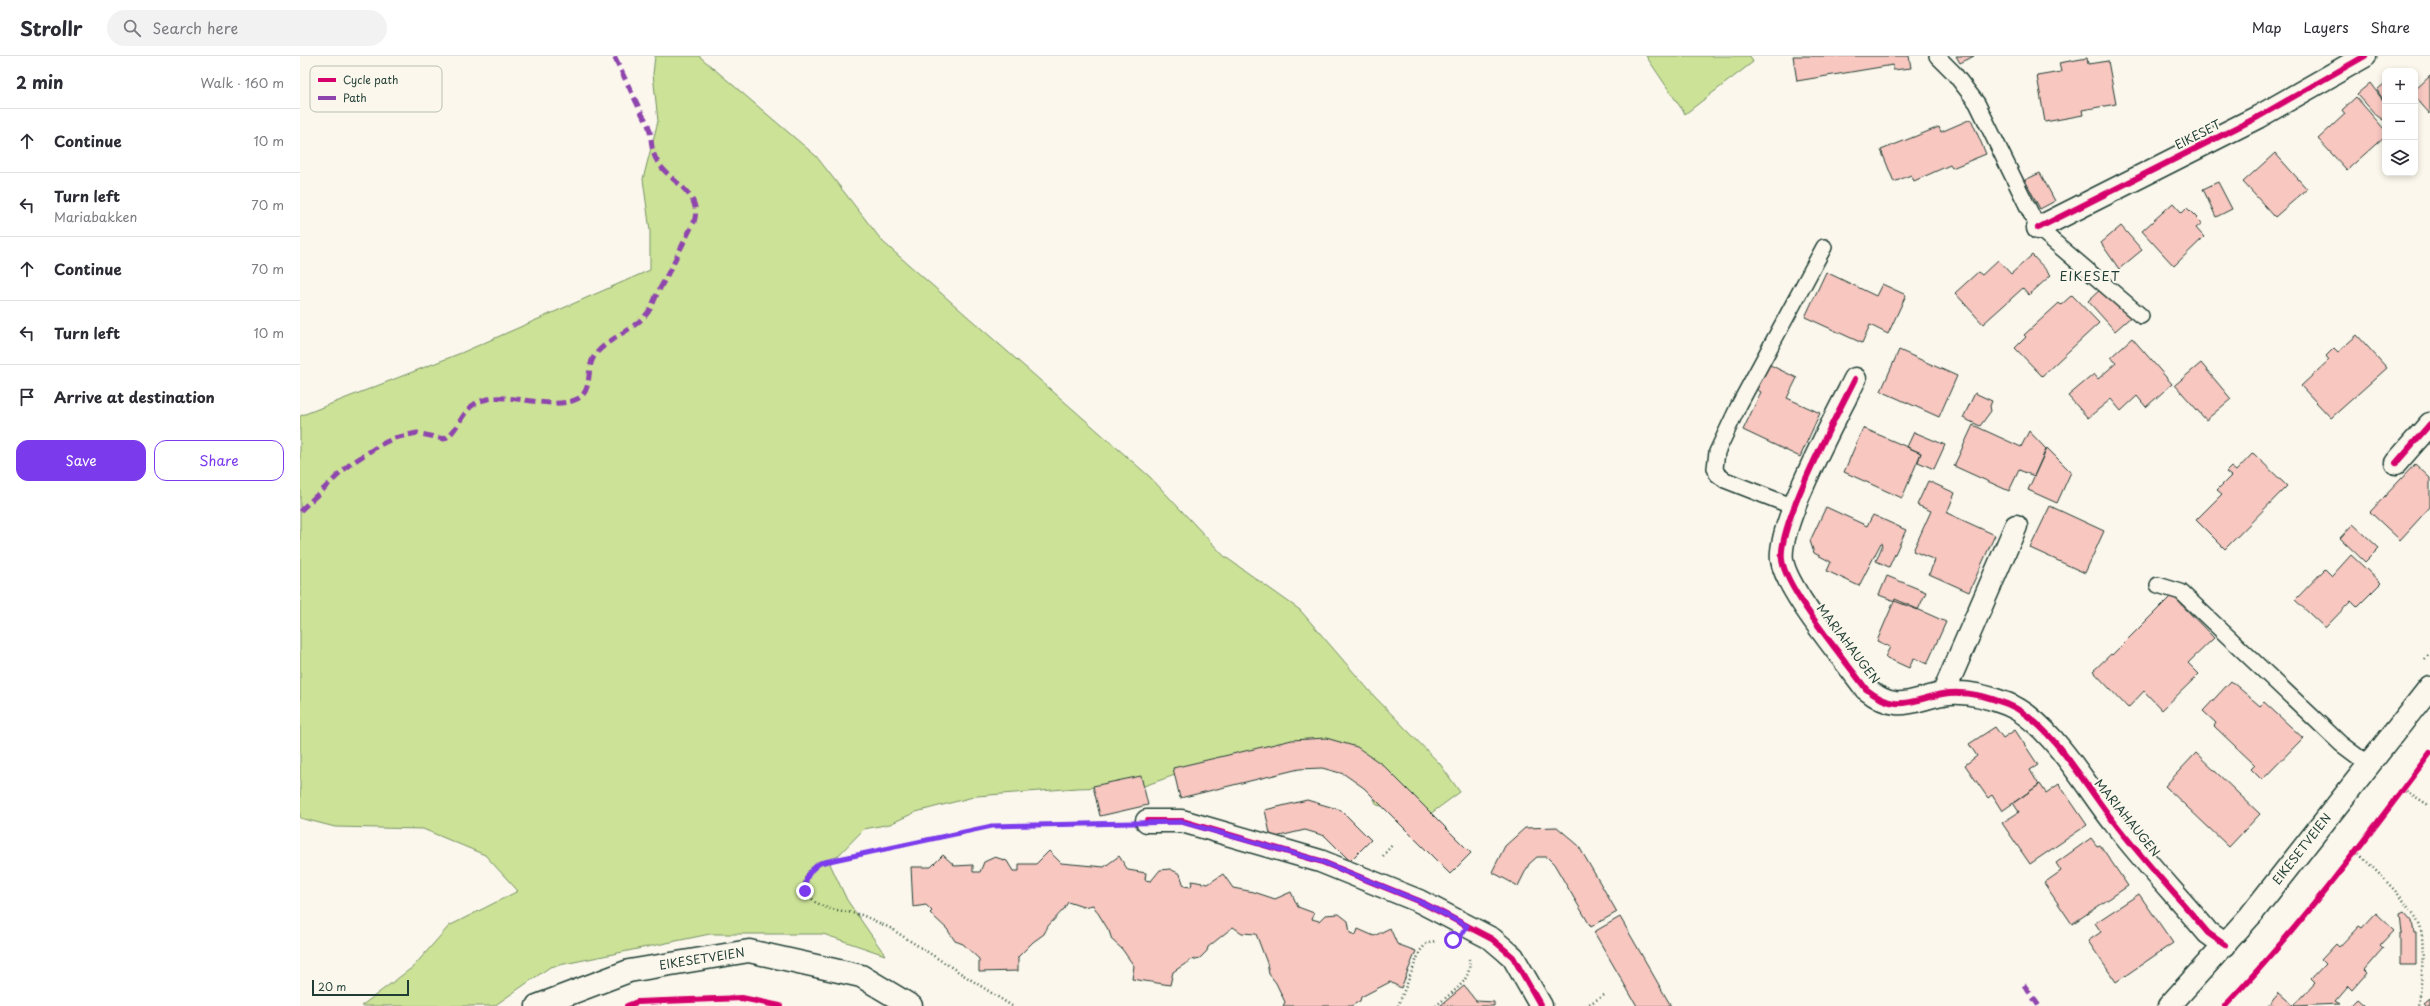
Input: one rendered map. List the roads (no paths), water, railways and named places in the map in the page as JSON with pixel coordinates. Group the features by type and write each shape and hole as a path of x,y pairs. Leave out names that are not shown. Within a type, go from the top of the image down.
{"street":[{"name":"EIKESET","path":"2038,228 2258,117 2365,56"},
{"name":"MARIAHAUGEN","path":"1855,379 1794,507 1782,546 1782,560 1786,573 1796,593 1866,688 1879,699 1893,703 1919,701 1943,694 1966,694 2008,704 2034,720 2047,734 2119,829 2208,933 2225,945"},
{"path":"2396,463 2430,424"},
{"path":"1943,694 2016,526"},
{"name":"EIKESETVEIEN","path":"2169,1006 2225,945 2430,687"},
{"path":"1147,822 1182,822 1320,861 1419,901 1462,934 1492,939 1513,957 1541,1006"},
{"name":"EIKESETVEIEN","path":"537,1006 629,971 749,951 861,976 911,1006"}],"lane":[{"path":"1937,56 1953,72 1977,103 2038,228 2141,316"},
{"path":"1794,507 1725,480 1717,474 1714,468 1717,452 1739,405 1824,247"},
{"path":"2158,585 2181,592 2341,744 2369,765"}],"district":[{"name":"EIKESET","path":"2090,276"}]}
